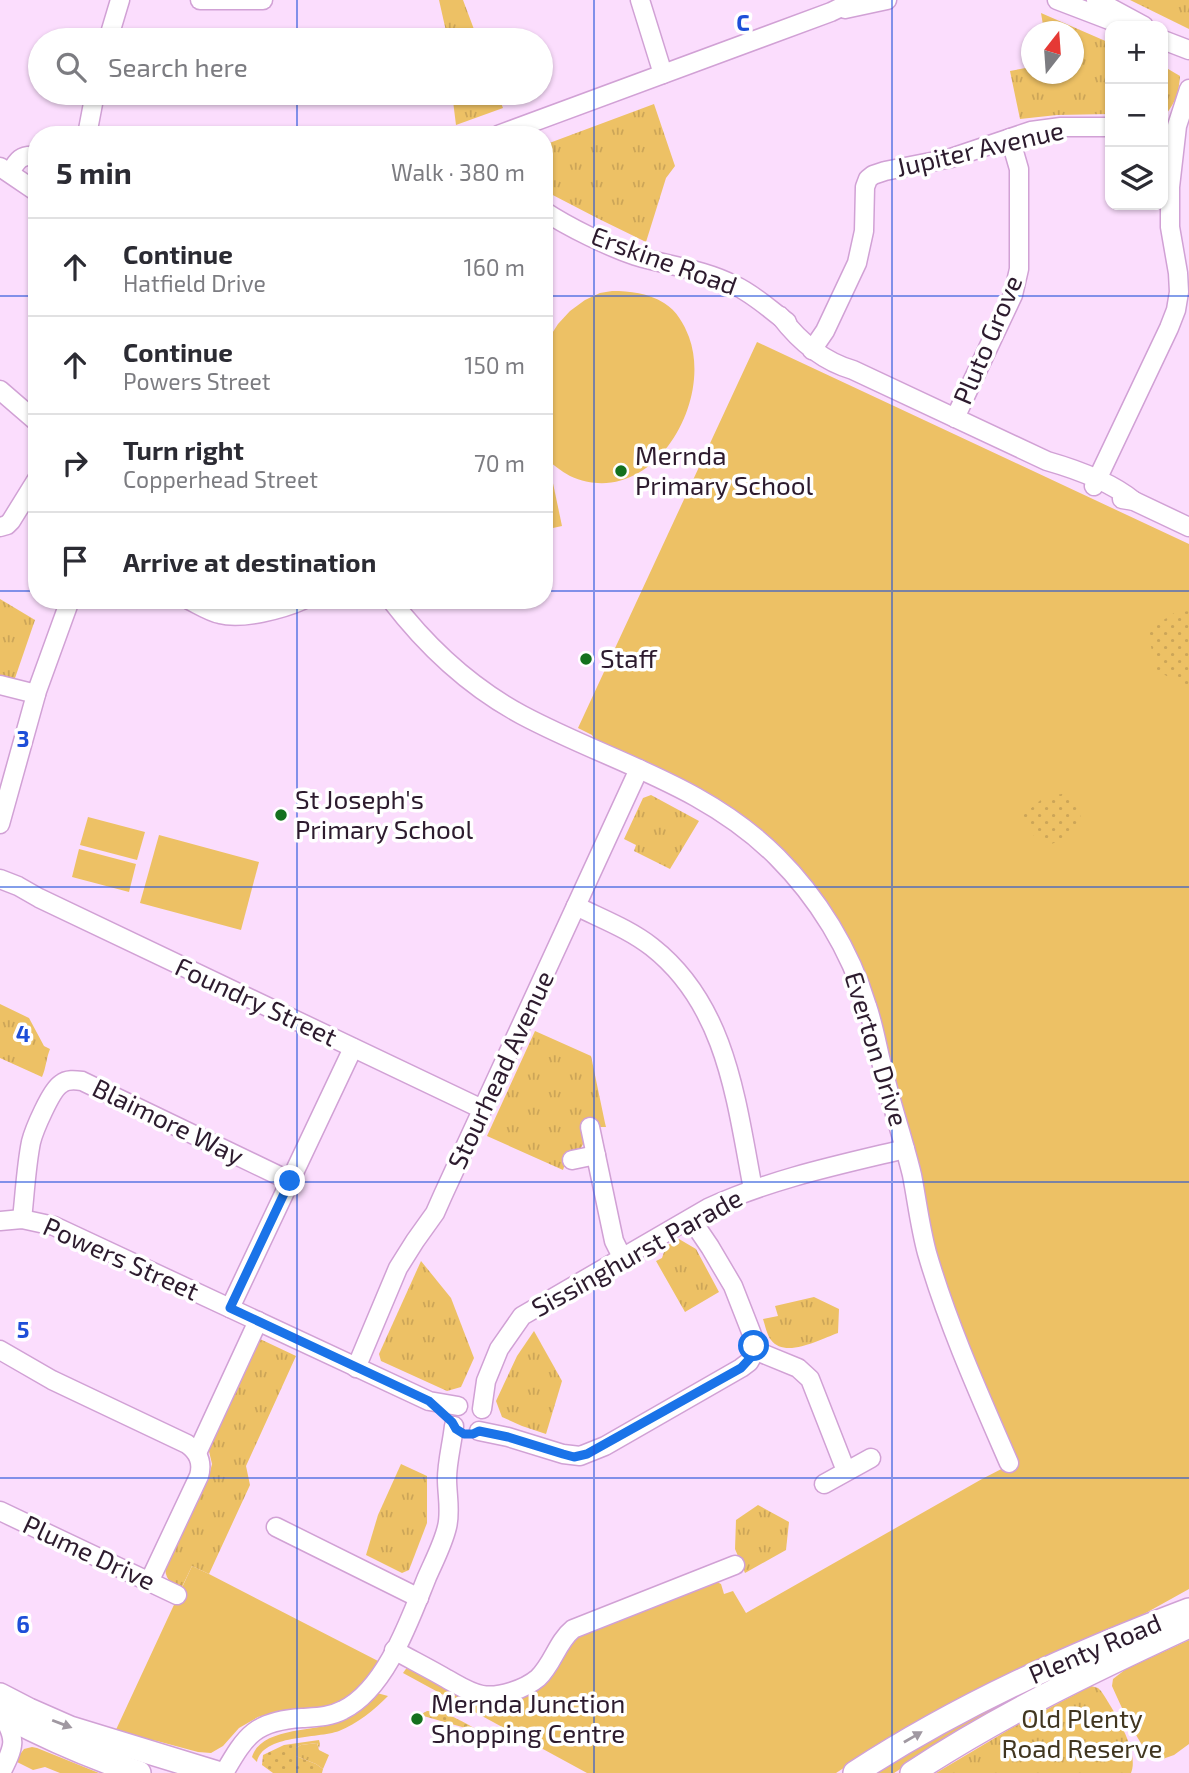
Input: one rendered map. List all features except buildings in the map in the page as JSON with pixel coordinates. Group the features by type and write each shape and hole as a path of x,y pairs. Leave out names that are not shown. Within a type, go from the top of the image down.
{"main road":[{"name":"Plenty Road","path":"855,1773 915,1736 997,1692 1109,1640 1189,1609"},
{"name":"Plenty Road","path":"912,1773 1002,1718 1189,1626"},
{"path":"0,1707 58,1742 139,1773"},
{"path":"0,1707 217,1773"}],"street":[{"path":"112,28 120,0"},
{"path":"200,0 263,0"},
{"path":"640,0 663,51 667,72"},
{"path":"524,126 831,12 856,0"},
{"path":"831,12 887,0"},
{"path":"1057,0 1112,21"},
{"path":"1096,0 1135,21"},
{"path":"1096,483 1176,310 1178,273 1169,204 1180,170 1179,126 1189,89"},
{"path":"89,126 93,105"},
{"name":"Jupiter Avenue","path":"815,347 831,320 861,252 865,187 868,179 877,172 951,158 1031,131 1061,127 1105,127"},
{"name":"Pluto Grove","path":"955,418 1017,283 1019,169 1010,138"},
{"path":"28,155 19,158 5,170 28,185"},
{"name":"Erskine Road","path":"553,216 635,256 711,275 733,284 754,295 780,316 792,331 838,365 1047,461 1066,473 1096,483 1121,498 1189,527"},
{"path":"0,390 28,414"},
{"path":"0,527 11,521 28,494"},
{"path":"0,824 36,694 67,609"},
{"path":"208,609 235,617 272,609"},
{"name":"Everton Drive","path":"399,609 428,644 459,673 490,695 542,725 706,802 775,856 810,894 843,946 867,1004 905,1149 921,1228 939,1290 973,1382 1009,1463"},
{"path":"0,685 36,694"},
{"name":"Stourhead Avenue","path":"356,1367 392,1281 435,1213 639,769"},
{"name":"Foundry Street","path":"0,879 482,1109"},
{"name":"Foundry Street","path":"0,887 30,894"},
{"path":"576,906 622,928 653,948 698,997 724,1054 753,1189"},
{"path":"230,1308 353,1048"},
{"name":"Blaimore Way","path":"22,1219 36,1128 57,1087 74,1079 290,1181"},
{"path":"590,1127 614,1241 623,1259"},
{"name":"Sissinghurst Parade","path":"224,1773 245,1740 259,1727 279,1721 328,1716 344,1710 359,1700 379,1677 418,1598 447,1525 450,1459 499,1349 522,1316 708,1208 791,1177 905,1149"},
{"path":"572,1160 596,1155"},
{"path":"691,1219 733,1286 753,1337 751,1356 781,1366 792,1365 804,1373 814,1388 846,1471"},
{"name":"Powers Street","path":"0,1221 40,1221 71,1233 508,1437 574,1457 587,1454 712,1386 741,1368 751,1356"},
{"path":"192,1448 211,1422 258,1321"},
{"path":"0,1350 52,1380 192,1448 201,1469 199,1476 149,1582"},
{"path":"824,1484 871,1458"},
{"name":"Plume Drive","path":"0,1511 177,1595"},
{"path":"276,1527 418,1598"},
{"path":"394,1650 473,1693 498,1695 537,1679 573,1629 729,1568 730,1588"},
{"path":"0,1707 12,1731 13,1740 12,1750 1,1773"},
{"path":"12,1750 28,1741 58,1742"}],"green space":[{"path":"439,0 463,0 474,28 445,28"},
{"path":"1130,0 1189,0 1189,29"},
{"path":"1041,13 1059,21 1042,21"},
{"path":"1084,32 1105,41 1105,114 1020,119 1010,71 1021,69 1021,84 1084,84"},
{"path":"1168,69 1180,76 1168,111"},
{"path":"654,104 675,166 666,178 646,242 553,195 553,142"},
{"path":"454,105 502,105 503,108 456,125"},
{"path":"632,292 669,306 680,318 687,332 694,364 692,392 683,420 668,446 649,466 625,479 599,483 570,476 553,464 553,332 570,311 600,293"},
{"path":"757,342 1189,544 1189,1589 1117,1629 876,1747 836,1773 587,1773 403,1673 408,1666 495,1703 574,1637 715,1581 721,1584 724,1594 733,1591 746,1613 1015,1462 976,1371 933,1249 882,1034 779,850 595,741 592,735 578,728"},
{"path":"553,483 562,526 553,528"},
{"path":"0,599 35,620 14,681 0,677"},
{"path":"1189,611 1189,690 1157,670 1147,631 1174,613"},
{"path":"1066,793 1078,806 1082,823 1069,838 1048,845 1030,833 1023,815 1043,798"},
{"path":"651,795 699,821 670,869 634,851 636,845 624,839 643,798"},
{"path":"88,817 145,832 137,860 80,845"},
{"path":"159,835 259,862 241,930 140,903"},
{"path":"79,849 136,864 129,892 72,877"},
{"path":"0,1004 29,1018 44,1046 50,1049 42,1077 0,1058"},
{"path":"535,1031 591,1056 606,1127 598,1127 585,1140 580,1150 568,1155 563,1170 487,1136"},
{"path":"679,1239 696,1249 719,1292 685,1312 656,1261 662,1258 666,1246"},
{"path":"421,1261 451,1298 474,1358 461,1387 447,1391 381,1361 379,1354"},
{"path":"814,1297 839,1309 838,1333 794,1348 785,1348 771,1340 763,1319 778,1316 775,1306"},
{"path":"534,1331 562,1381 546,1434 502,1417 496,1401 517,1356"},
{"path":"260,1339 296,1356 246,1466 250,1485 209,1574 192,1566 181,1589 168,1580 165,1565 210,1472 212,1464 208,1447"},
{"path":"401,1464 427,1476 427,1523 409,1570 402,1573 366,1555 378,1515"},
{"path":"758,1505 789,1522 786,1550 745,1573 735,1549 736,1520"},
{"path":"192,1566 380,1662 365,1683 349,1697 329,1706 258,1717 239,1728 223,1746 211,1753 114,1734"},
{"path":"1189,1640 1189,1744 1174,1755 1157,1761 1144,1748 1132,1727 1112,1686 1113,1679 1126,1669"},
{"path":"1071,1671 954,1735 894,1773 867,1773 974,1711"},
{"name":"Old Plenty Road Reserve","path":"1091,1686 1101,1691 1124,1731 1132,1754 1131,1773 936,1773 1015,1726"},
{"path":"377,1693 388,1696 346,1728 269,1746 261,1753 257,1762 252,1757 257,1747 277,1735 344,1720 360,1710"},
{"path":"427,1711 451,1716 488,1736 420,1715"},
{"path":"319,1740 319,1748 317,1743 296,1748 296,1756 316,1764 323,1769 322,1773 273,1773 262,1765 263,1755 284,1745"},
{"path":"317,1743 319,1750 329,1755 323,1769 296,1756 296,1748"},
{"path":"32,1747 99,1773 60,1773 45,1767 33,1770 15,1761 24,1749"}],"place":[{"name":"Mernda Primary School","path":"621,471"},
{"name":"Staff","path":"586,659"},
{"name":"St Joseph's Primary School","path":"281,815"},
{"name":"Mernda Junction Shopping Centre","path":"417,1719"}],"route":[{"path":"290,1181 230,1308 429,1401 464,1434 479,1431 574,1457 587,1454 741,1368 749,1362 754,1346"}]}
